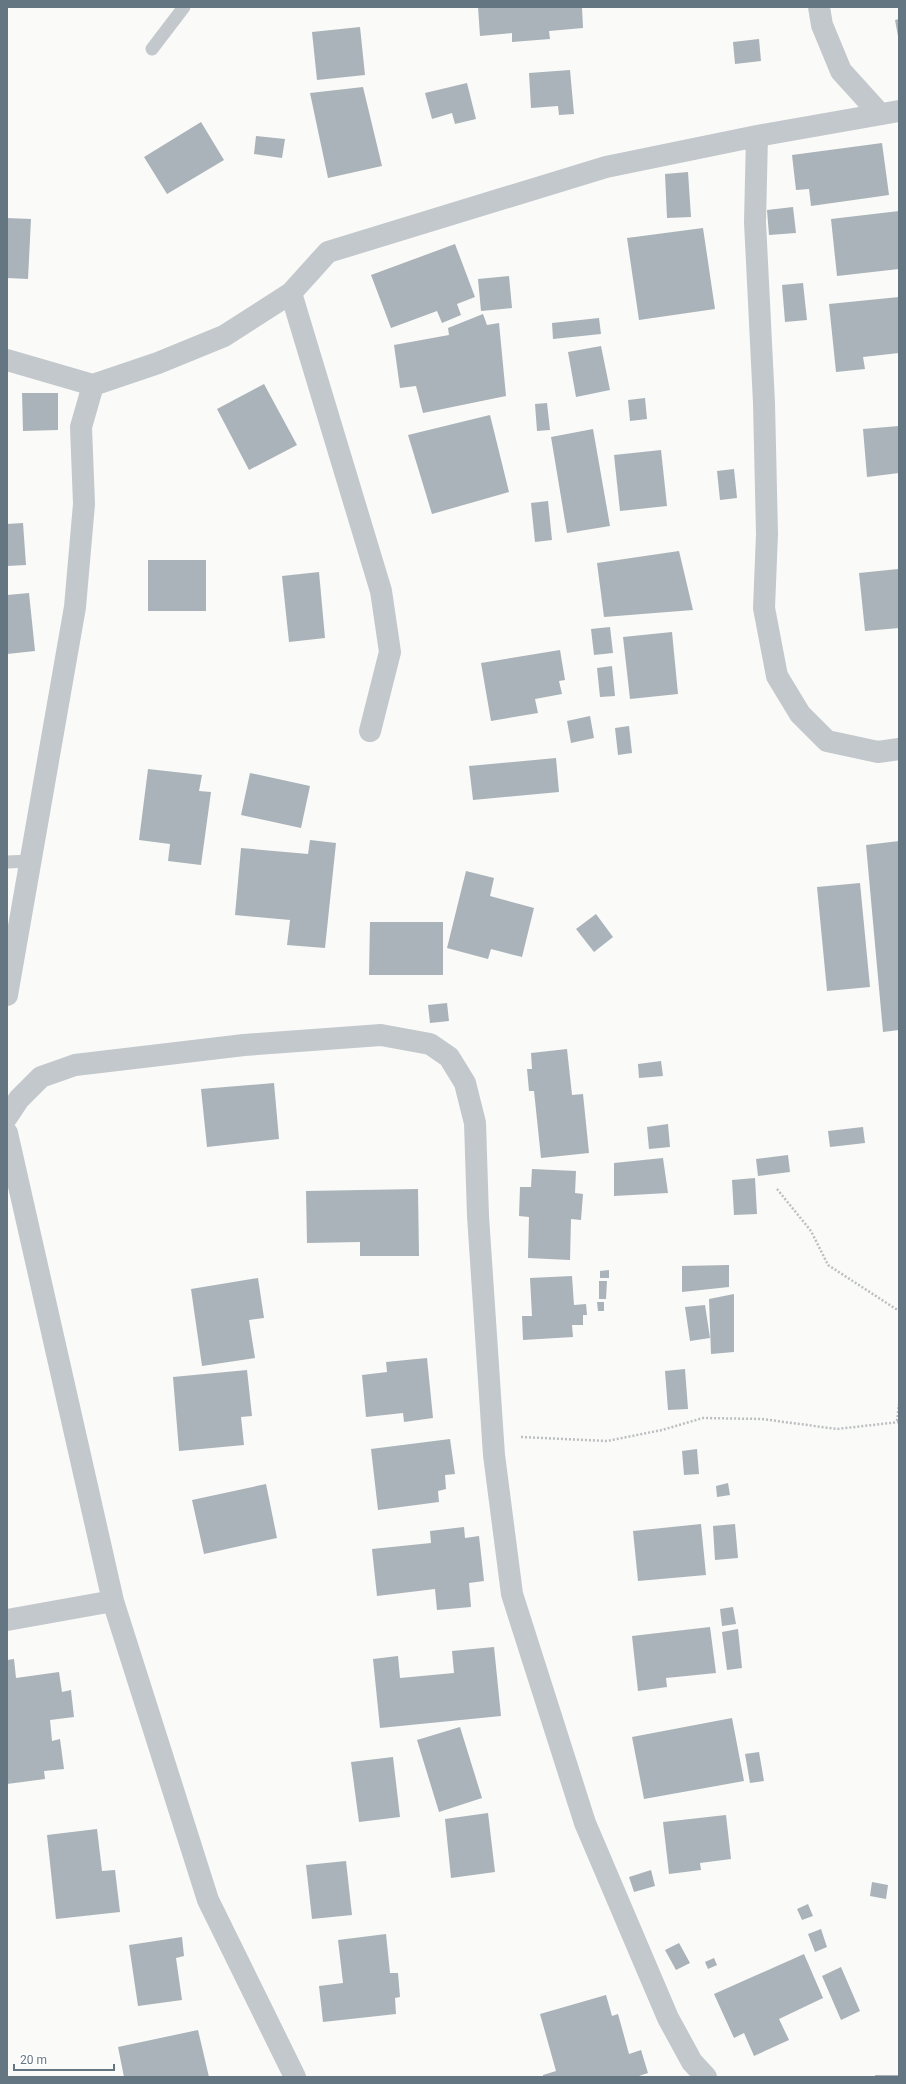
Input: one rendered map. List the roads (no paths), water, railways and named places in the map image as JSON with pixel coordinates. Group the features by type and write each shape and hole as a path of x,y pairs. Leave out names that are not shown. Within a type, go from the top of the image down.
{"street":[{"path":"819,7 822,25 841,71 890,113"},
{"path":"7,360 93,385 158,362 224,336 291,293 328,252 606,167 757,136 890,113"},
{"path":"757,136 755,222 764,403 767,534 764,608 777,676 800,714 827,742 878,752 899,749"},
{"path":"291,293 381,591 390,652 370,731"},
{"path":"7,995 75,607 84,504 81,427 93,385"},
{"path":"7,1117 19,1099 41,1077 75,1065 244,1045 381,1034 430,1044 449,1057 465,1083 475,1123 478,1216 493,1436 512,1594 585,1823 668,2018 692,2062 706,2077"},
{"path":"7,1133 113,1601 208,1900 295,2077"},
{"path":"7,1620 113,1601"}],"lane":[{"path":"152,49 184,7"},
{"path":"7,862 31,861"}]}
